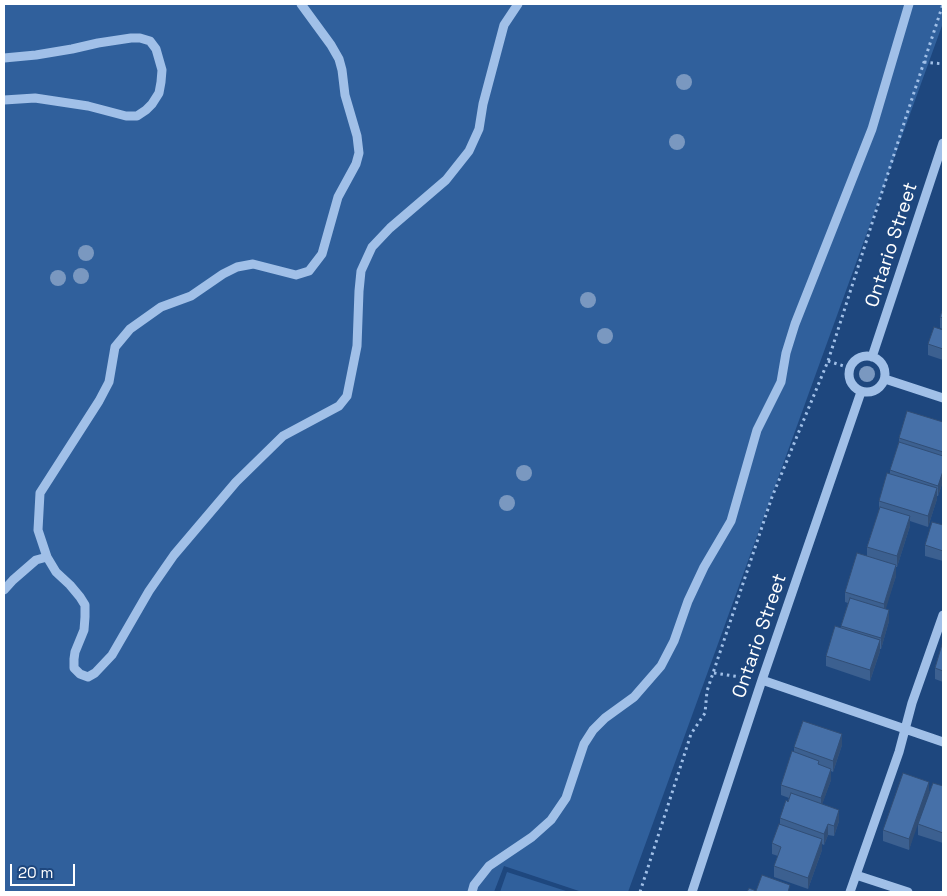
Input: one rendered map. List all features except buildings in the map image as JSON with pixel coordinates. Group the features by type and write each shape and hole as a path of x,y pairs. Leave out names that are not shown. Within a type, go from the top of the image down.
{"street":[{"path":"301,4 339,59 345,95 359,153 356,164 338,197 322,254 309,271 296,274 253,264 237,267 223,274 191,296 162,307 130,329 115,347 109,382 99,401 40,493 38,530 47,557 56,572 70,585 84,605 84,630 75,652 74,668 80,674 88,677 99,669 112,655 149,591 174,555 236,482 282,436 339,406 347,396 356,346 361,271 372,247 390,228 446,180 469,150 479,129 483,104 504,25 518,4"},
{"path":"472,892 474,885 489,866 532,837 551,820 566,798 584,744 593,730 604,718 634,697 661,666 674,641 688,601 704,567 731,520 757,430 781,382 786,353 795,324 872,129 909,4"},
{"path":"4,58 36,55 140,38 150,41 156,48 162,70 158,93 152,104 137,116 126,116 88,106 35,98 4,100"},
{"name":"Ontario Street","path":"872,357 943,143"},
{"path":"865,356 872,357 879,360 883,366 886,372 885,380 876,391 861,392 850,382 850,368 853,362 859,358 865,356"},
{"path":"885,380 943,398"},
{"name":"Ontario Street","path":"692,892 762,680 861,392"},
{"path":"4,590 36,560 47,557"},
{"path":"850,892 899,752 912,703 943,615"},
{"path":"762,680 943,742"},
{"path":"856,875 908,892"}],"path":[{"path":"640,892 691,734 705,713 707,691 772,497 828,361 943,4"},
{"path":"924,62 943,64"},
{"path":"828,361 850,368"},
{"path":"714,673 762,680"}],"shaded area":[{"path":"4,4 943,4 943,23 628,892 582,892 504,866 494,892 4,892"},
{"path":"507,872 569,892 500,892"}]}
